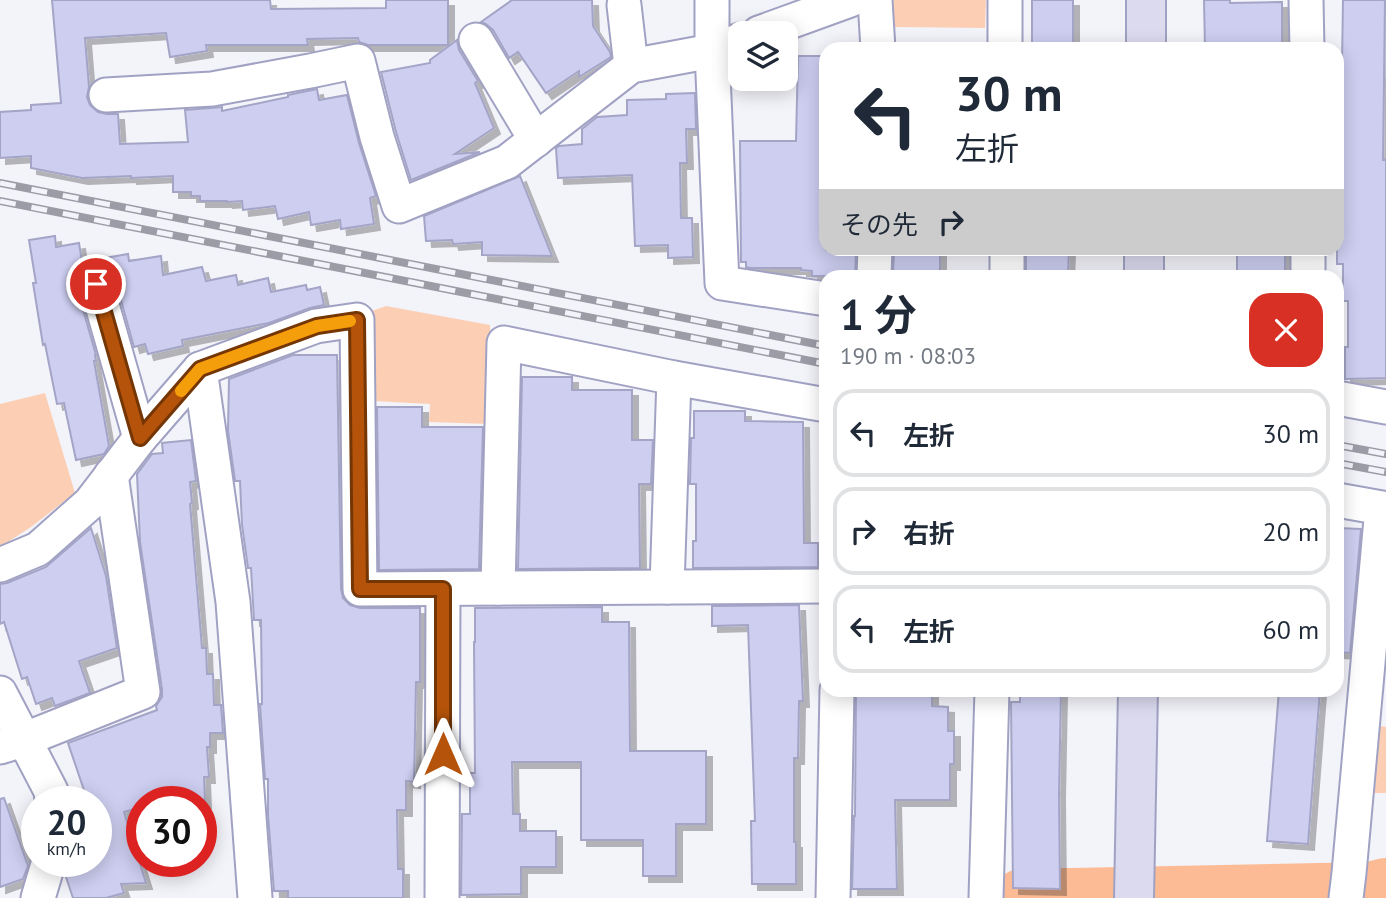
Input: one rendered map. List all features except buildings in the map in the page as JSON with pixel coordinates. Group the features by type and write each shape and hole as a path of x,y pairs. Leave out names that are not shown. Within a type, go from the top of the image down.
{"street":[{"path":"712,0 726,45 722,283 819,298"},
{"path":"792,21 850,0"},
{"path":"875,0 878,42"},
{"path":"1005,0 1005,42"},
{"path":"1146,0 1146,42"},
{"path":"1306,0 1307,42"},
{"path":"624,5 631,66"},
{"path":"476,40 536,140"},
{"path":"106,95 212,89 358,61 377,137 399,206 507,162 631,66 726,45"},
{"path":"96,284 140,438"},
{"path":"0,565 37,548 90,503 140,438 200,369 317,326 357,320 360,589 819,586"},
{"path":"498,588 504,343 674,378 819,404"},
{"path":"200,369 233,602 255,898"},
{"path":"667,587 674,378"},
{"path":"1344,399 1386,407"},
{"path":"12,744 143,692 111,475"},
{"path":"1344,501 1382,508 1348,885"},
{"path":"442,895 443,589"},
{"path":"0,693 12,744 47,786"},
{"path":"833,893 837,697"},
{"path":"986,893 992,697"},
{"path":"1135,889 1138,697"},
{"path":"38,898 44,877"}],"shaded area":[{"path":"892,0 986,0 985,28 893,27"},
{"path":"386,306 490,325 490,424 429,422 430,404 373,401 372,311"},
{"path":"45,393 75,493 0,547 0,404"},
{"path":"1380,726 1386,727 1386,793 1373,793"}],"waterway":[{"path":"1021,898 1370,891 1386,887"}],"railway":[{"path":"0,183 819,345"},
{"path":"0,201 819,363"},
{"path":"1344,446 1386,454"},
{"path":"1344,464 1386,472"}],"slow traffic":[{"path":"181,391 200,369 317,326 350,321"}],"route":[{"path":"96,284 140,438 200,369 317,326 357,320 360,589 443,589 443,754"}]}
